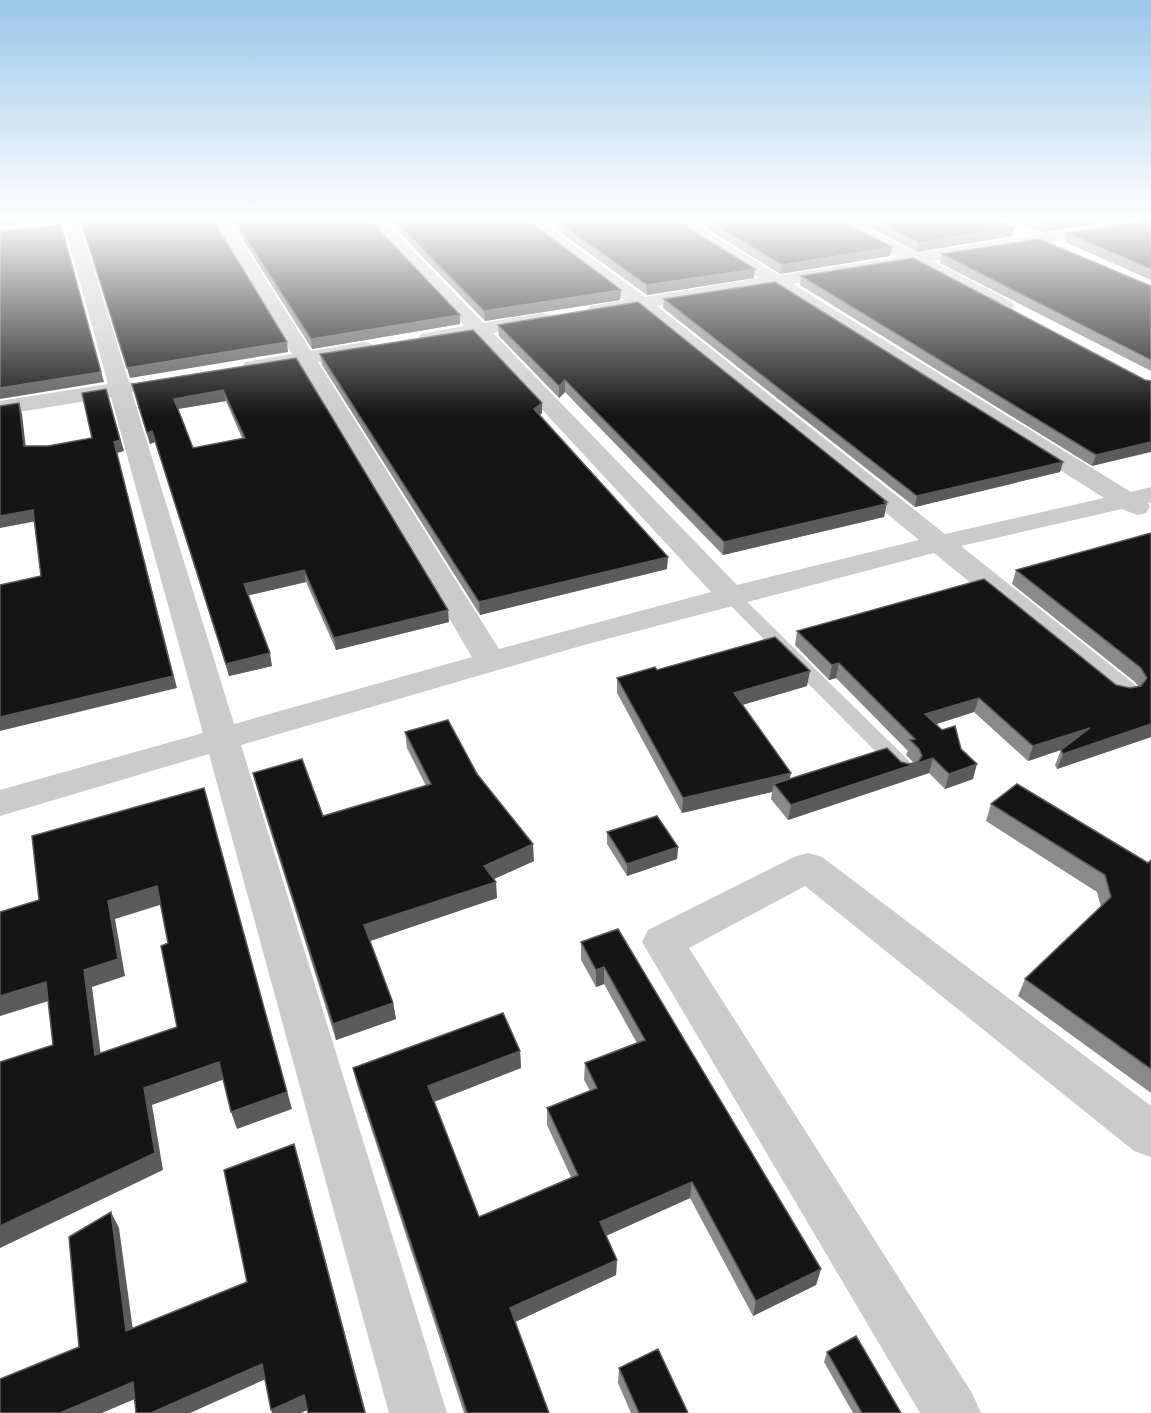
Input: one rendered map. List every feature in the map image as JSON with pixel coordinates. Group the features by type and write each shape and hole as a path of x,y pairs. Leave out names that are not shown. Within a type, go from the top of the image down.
{"street":[{"path":"89,284 131,387 221,740 418,1413"},
{"path":"259,284 490,660"},
{"path":"435,284 731,596"},
{"path":"615,284 1123,691"},
{"path":"583,313 761,284"},
{"path":"784,284 1143,504"},
{"path":"962,284 1019,314"},
{"path":"408,341 559,316"},
{"path":"235,370 385,345"},
{"path":"0,408 131,387"},
{"path":"0,803 490,660 731,596 942,544 1143,504"},
{"path":"952,1413 663,942 808,867 1151,1135"}],"lane":[{"path":"731,596 906,770"}],"building":[{"path":"0,284 77,284 101,372 0,388"},
{"path":"101,284 252,284 287,342 127,368"},
{"path":"276,284 431,284 460,315 311,339"},
{"path":"457,284 613,284 621,290 484,311"},
{"path":"762,284 778,284 1063,462 917,496 664,299"},
{"path":"814,284 962,284 1145,380 1151,381 1151,442 1096,455"},
{"path":"1001,284 1146,284 1151,286 1151,360"},
{"path":"638,302 887,502 884,502 886,504 724,542 565,380 559,386 498,325"},
{"path":"473,330 542,403 534,409 668,557 479,602 320,354"},
{"path":"296,358 448,610 334,638 304,570 244,584 270,653 226,664 152,431 147,433 132,384","holes":["223,390 245,438 193,448 174,399"]},
{"path":"106,389 120,440 114,442 173,676 0,717 0,585 41,576 33,510 0,516 0,406 19,403 24,446 48,446 92,438 82,393"},
{"path":"1151,533 1151,724 1063,754 1061,750 1090,728 1033,746 979,698 925,714 942,730 955,726 961,749 977,764 949,774 933,758 791,805 774,784 887,748 901,762 909,764 918,762 922,756 910,740 915,739 839,663 832,665 797,631 984,579 1116,685 1130,688 1141,686 1147,678 1141,668 1016,570"},
{"path":"775,637 810,671 734,693 791,773 683,798 617,678 655,667 657,670"},
{"path":"448,720 477,774 533,844 484,866 496,882 364,925 393,1003 333,1024 253,773 302,759 323,816 431,784 405,732"},
{"path":"1017,784 1148,863 1151,860 1151,1069 1025,979 1111,897 1105,875 991,804"},
{"path":"204,788 287,1092 231,1112 219,1062 144,1088 155,1153 0,1226 0,1062 53,1045 46,982 0,996 0,912 39,900 32,836","holes":["157,886 168,943 161,946 177,1027 95,1055 84,970 118,959 108,901"]},
{"path":"657,816 678,847 627,864 607,832"},
{"path":"618,929 821,1269 756,1301 692,1182 600,1222 617,1260 510,1308 549,1413 467,1413 353,1068 503,1013 520,1051 428,1086 479,1217 578,1175 547,1108 597,1088 585,1063 645,1040 604,967 596,970 581,942"},
{"path":"294,1144 365,1413 308,1413 304,1395 271,1410 262,1364 151,1413 136,1413 133,1382 60,1413 0,1413 0,1379 79,1347 69,1237 111,1212 126,1331 247,1282 224,1170"},
{"path":"856,1336 901,1413 862,1413 827,1352"},
{"path":"658,1349 688,1413 639,1413 619,1368"}]}
